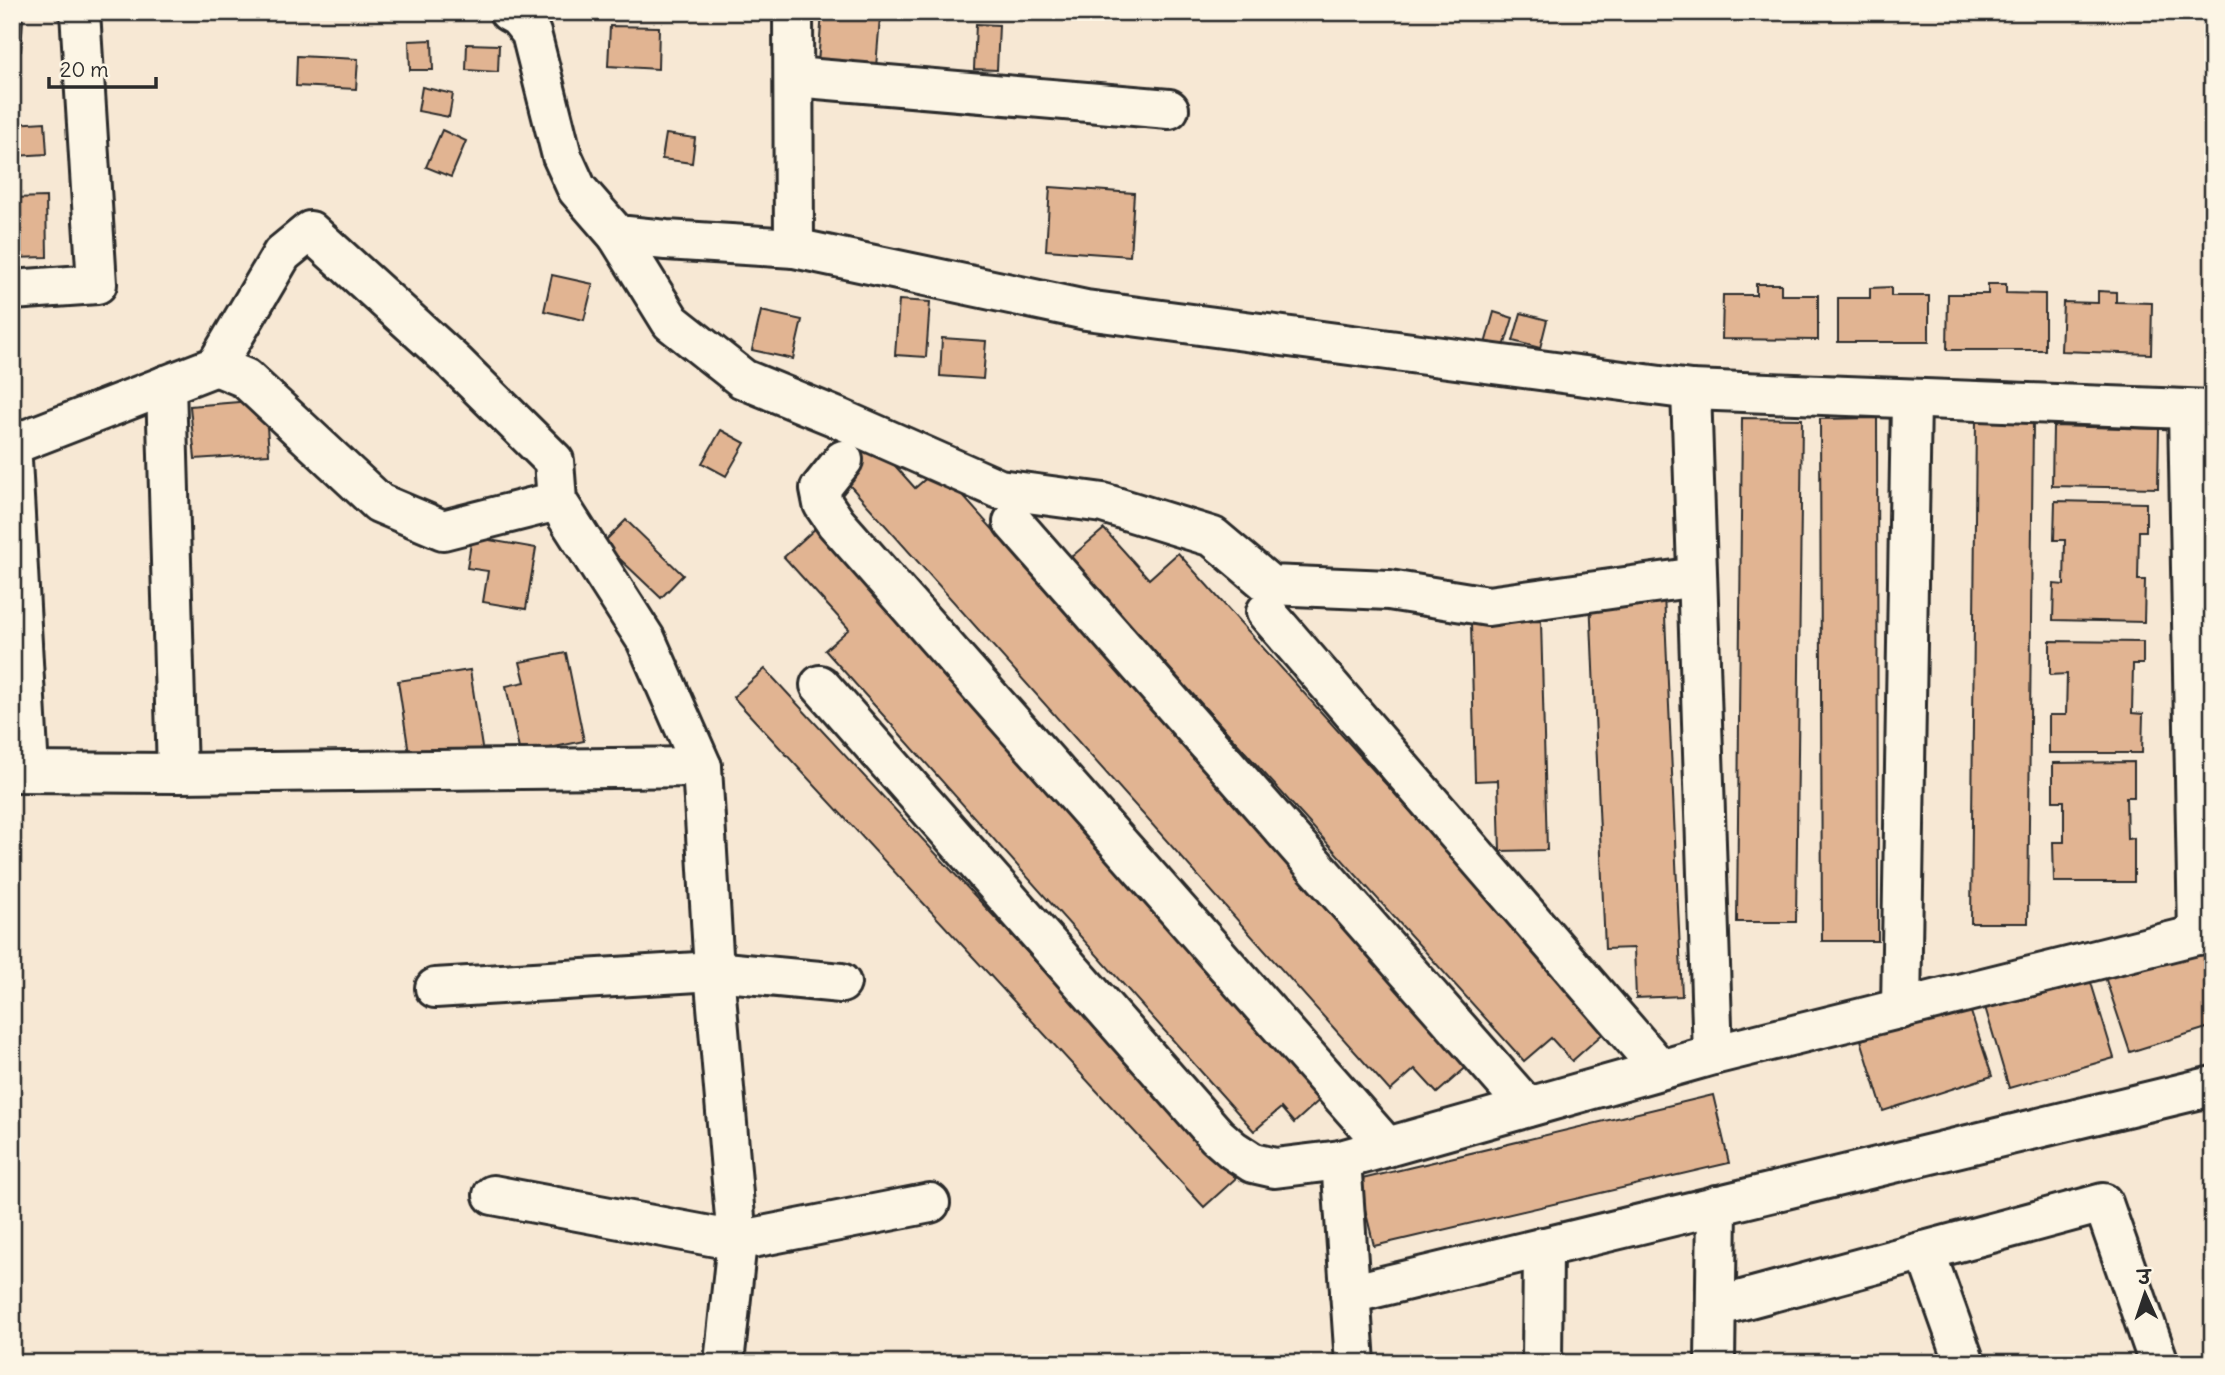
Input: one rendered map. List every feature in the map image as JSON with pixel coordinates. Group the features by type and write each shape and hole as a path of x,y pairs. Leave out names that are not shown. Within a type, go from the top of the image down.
{"street":[{"path":"12,290 97,284 79,12"},
{"path":"509,12 518,17 531,33 562,156 577,189 617,235 671,322 743,379 999,489 1103,503 1213,537 1270,585 1389,590 1488,606 1697,577"},
{"path":"793,12 794,248"},
{"path":"794,77 1169,109"},
{"path":"12,446 216,366 282,254 310,231 455,363 554,461 557,501 646,640 702,767 714,971 737,1241 724,1363"},
{"path":"617,235 794,248 1086,310 1691,390 2200,410 2205,933 1713,1055 1341,1160 1275,1168 1253,1163 1225,1143 820,685"},
{"path":"216,366 245,378 379,503 443,530 557,501"},
{"path":"166,385 177,773"},
{"path":"1691,390 1713,1055"},
{"path":"1901,1009 1911,400"},
{"path":"12,460 20,772 177,773 702,767"},
{"path":"843,460 820,489 823,505 836,523 1387,1147"},
{"path":"1013,522 1527,1107"},
{"path":"1266,612 1660,1069"},
{"path":"435,988 714,971 841,983"},
{"path":"1350,1294 2213,1086"},
{"path":"1341,1160 1355,1363"},
{"path":"493,1195 737,1241 930,1203"},
{"path":"1716,1307 2103,1203 2159,1363"},
{"path":"1715,1363 1717,1205"},
{"path":"1542,1363 1543,1247"},
{"path":"1925,1251 1965,1363"}],"building":[{"path":"822,13 880,18 876,67 818,63"},
{"path":"12,19 23,20 21,51 12,51"},
{"path":"976,24 999,25 997,70 974,69"},
{"path":"610,26 659,27 658,69 608,66"},
{"path":"432,40 433,70 410,70 409,41"},
{"path":"467,44 499,45 498,72 466,70"},
{"path":"297,56 358,59 356,89 296,86"},
{"path":"422,87 453,94 449,117 418,111"},
{"path":"45,122 47,154 15,156 13,124"},
{"path":"442,130 466,141 451,177 426,167"},
{"path":"666,134 695,138 692,163 662,159"},
{"path":"1050,187 1134,193 1130,256 1046,250"},
{"path":"46,197 47,257 12,258 12,198"},
{"path":"552,275 593,284 584,320 544,311"},
{"path":"1756,284 1781,284 1781,295 1818,295 1818,340 1722,339 1723,295 1756,295"},
{"path":"1988,284 2006,284 2006,293 2045,294 2045,350 1947,350 1948,294 1988,294"},
{"path":"1891,287 1891,296 1929,296 1929,342 1838,342 1838,298 1870,298 1870,288"},
{"path":"2098,291 2116,292 2116,302 2152,303 2151,354 2061,351 2063,302 2098,303"},
{"path":"899,300 930,302 926,357 895,355"},
{"path":"761,311 802,320 793,359 752,350"},
{"path":"1494,312 1513,318 1503,350 1485,344"},
{"path":"1521,313 1547,320 1540,348 1513,341"},
{"path":"942,338 986,341 983,379 940,376"},
{"path":"265,400 269,454 195,459 190,406"},
{"path":"1742,418 1802,419 1796,922 1737,922"},
{"path":"1877,418 1878,941 1822,941 1820,419"},
{"path":"1976,419 2033,420 2028,923 1971,923"},
{"path":"2053,426 2159,429 2158,488 2052,486"},
{"path":"721,430 745,443 726,476 702,463"},
{"path":"871,439 915,488 938,468 1470,1064 1437,1093 1415,1069 1390,1091 836,470"},
{"path":"2055,501 2146,503 2146,531 2139,531 2138,580 2145,580 2144,622 2053,620 2054,584 2064,585 2065,540 2054,540"},
{"path":"626,520 683,575 661,598 603,543"},
{"path":"817,527 1324,1096 1294,1123 1281,1108 1254,1131 825,650 849,629 784,557"},
{"path":"1104,529 1149,579 1178,553 1607,1030 1572,1061 1551,1038 1524,1061 1070,558"},
{"path":"472,537 536,548 526,609 483,602 488,571 467,568"},
{"path":"1664,594 1682,996 1636,998 1634,948 1605,949 1590,597"},
{"path":"1541,621 1547,850 1500,851 1498,780 1475,781 1471,623"},
{"path":"2050,641 2143,642 2143,664 2133,664 2132,713 2143,714 2142,753 2049,753 2049,715 2066,715 2067,674 2050,675"},
{"path":"566,653 584,741 520,754 506,686 525,682 520,662"},
{"path":"765,669 1236,1178 1204,1207 733,697"},
{"path":"470,670 483,754 411,766 398,681"},
{"path":"2134,762 2134,797 2126,797 2127,839 2134,838 2134,882 2054,882 2053,842 2064,842 2064,801 2053,801 2053,763"},
{"path":"2213,947 2213,1026 2130,1052 2105,977"},
{"path":"2089,976 2114,1058 2009,1088 1985,1007"},
{"path":"1969,1006 1992,1076 1883,1111 1861,1040"},
{"path":"1713,1095 1729,1163 1374,1246 1358,1180"}]}
